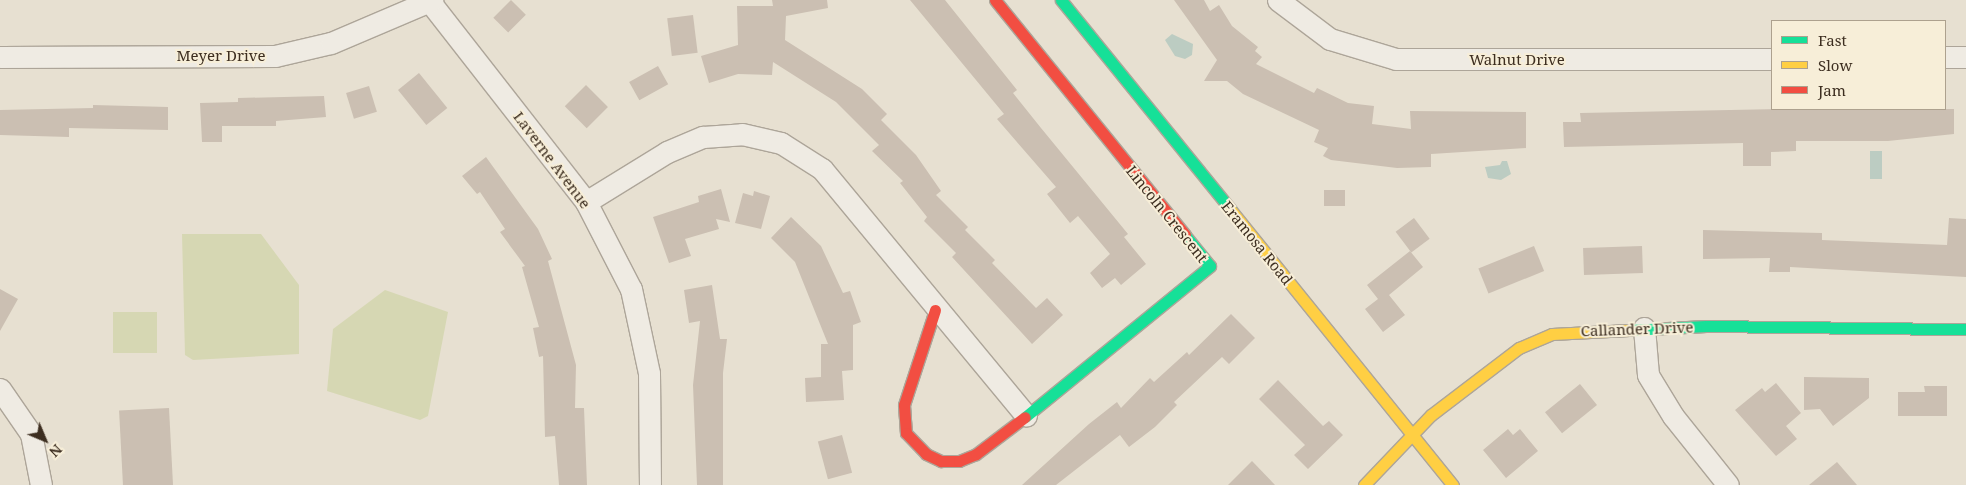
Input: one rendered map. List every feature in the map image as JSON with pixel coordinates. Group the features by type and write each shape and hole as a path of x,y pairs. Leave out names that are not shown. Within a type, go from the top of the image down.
{"street":[{"name":"Lincoln Crescent","path":"935,310 904,406 903,423 914,443 942,461 959,461 976,454 1026,416 1210,266 995,0"},
{"name":"Eramosa Road","path":"1061,0 1453,485"},
{"name":"Walnut Drive","path":"1278,0 1330,39 1396,59 1771,59"},
{"name":"Meyer Drive","path":"0,57 275,56 331,44 431,1"},
{"name":"Laverne Avenue","path":"431,1 586,202 631,289 649,373 650,485"},
{"path":"1946,57 1966,57"},
{"path":"586,202 690,142 716,135 760,136 804,154 822,169 935,310 1026,416"},
{"path":"1644,328 1648,375 1673,416 1728,485"},
{"name":"Callander Drive","path":"1364,485 1414,436 1431,415 1503,358 1536,339 1571,332 1644,328 1966,329"},
{"path":"0,389 32,434 41,485"}],"green space":[{"path":"182,234 261,234 299,285 299,354 193,360 185,355"},
{"path":"385,290 448,312 428,416 420,420 327,391 333,329"},
{"path":"113,312 157,312 157,353 113,353"}],"shaded area":[{"path":"1172,34 1193,44 1192,55 1185,59 1175,56 1165,40"},
{"path":"1870,151 1882,151 1882,179 1870,179"},
{"path":"1502,161 1507,161 1511,174 1501,180 1488,178 1485,167 1500,165"}],"building":[{"path":"511,0 526,15 508,33 493,18"},
{"path":"772,0 827,0 828,8 786,16 785,40 862,89 887,114 881,120 916,155 941,191 936,195 968,227 965,230 995,260 992,263 1036,308 1047,298 1063,315 1032,344 952,257 956,253 924,221 927,217 900,183 903,181 872,151 879,145 836,102 773,62 772,75 738,74 709,83 701,56 738,45 737,6 773,6"},
{"path":"910,0 945,0 1017,90 1013,93 1128,234 1124,237 1146,264 1121,285 1115,278 1102,288 1090,273 1110,254 1078,216 1070,223 1047,194 1056,187 997,119 1004,114"},
{"path":"1174,0 1204,0 1210,11 1219,5 1232,26 1258,47 1255,51 1262,57 1256,64 1314,93 1317,88 1348,103 1374,106 1372,124 1411,129 1410,111 1526,112 1526,148 1431,154 1431,167 1397,168 1331,160 1323,156 1328,148 1314,142 1319,130 1243,94 1227,81 1204,81 1217,60"},
{"path":"693,15 698,53 672,56 667,18"},
{"path":"658,66 668,84 639,100 629,82"},
{"path":"419,73 447,108 426,125 398,90"},
{"path":"586,85 608,107 587,128 565,106"},
{"path":"369,86 377,112 354,119 346,93"},
{"path":"324,96 326,117 276,121 276,126 222,126 222,142 202,142 200,103 238,102 238,98"},
{"path":"93,105 168,107 168,130 69,128 69,137 0,135 0,110 93,108"},
{"path":"1771,109 1954,109 1954,134 1888,141 1796,141 1796,151 1771,152 1771,166 1743,166 1743,143 1564,147 1563,122 1581,122 1580,113"},
{"path":"486,157 538,229 552,259 548,261 576,365 575,408 584,408 587,485 559,485 555,436 545,437 543,356 539,357 533,328 539,327 522,267 525,266 500,232 505,229 480,192 477,194 462,176"},
{"path":"721,189 730,222 716,219 719,229 685,239 691,256 669,263 653,217 699,202 698,196"},
{"path":"1324,190 1345,190 1345,206 1324,206"},
{"path":"754,191 770,196 761,229 735,223 743,193 753,196"},
{"path":"791,217 821,246 843,293 850,291 861,322 853,325 853,370 842,371 844,400 806,402 805,378 821,377 821,344 828,344 795,262 771,238"},
{"path":"1414,218 1430,239 1411,253 1396,232"},
{"path":"1949,218 1966,219 1966,277 1790,267 1790,272 1769,272 1770,258 1703,259 1703,230 1822,233 1822,240 1947,245"},
{"path":"1534,246 1544,271 1488,294 1478,268"},
{"path":"1642,246 1643,273 1584,275 1583,248"},
{"path":"1410,251 1423,267 1389,295 1405,315 1383,332 1365,309 1378,299 1367,285"},
{"path":"712,285 720,339 727,339 723,373 723,485 697,485 693,385 700,321 689,323 684,290"},
{"path":"0,289 18,299 0,331"},
{"path":"1231,314 1255,338 1229,364 1222,357 1174,402 1177,405 1155,427 1129,447 1120,435 1056,485 1022,485 1089,424 1117,402 1121,408 1150,378 1154,382 1187,352 1189,355"},
{"path":"1804,377 1869,378 1869,398 1833,426 1820,409 1804,410"},
{"path":"1278,380 1323,426 1329,421 1343,435 1308,469 1294,455 1305,445 1259,399"},
{"path":"1776,383 1801,413 1786,426 1797,439 1776,456 1735,410 1762,388 1765,392"},
{"path":"1580,384 1597,405 1562,433 1545,412"},
{"path":"1924,386 1947,386 1947,416 1898,416 1898,392 1925,392"},
{"path":"169,408 173,485 123,485 119,411"},
{"path":"1508,429 1513,435 1520,429 1538,451 1506,478 1483,450"},
{"path":"842,435 852,473 828,479 818,441"},
{"path":"1252,461 1275,485 1228,485"},
{"path":"1837,462 1857,485 1809,485"}],"traffic: fast":[{"path":"1061,0 1230,209"},
{"path":"1025,417 1210,266 1185,235"},
{"path":"1629,330 1706,326 1966,329"}],"traffic: slow":[{"path":"1230,209 1453,485"},
{"path":"1364,485 1431,415 1519,348 1552,334 1629,330"}],"traffic: jam":[{"path":"995,0 1185,235"},
{"path":"935,310 904,405 906,433 926,454 941,461 959,461 976,454 1025,417"}]}
